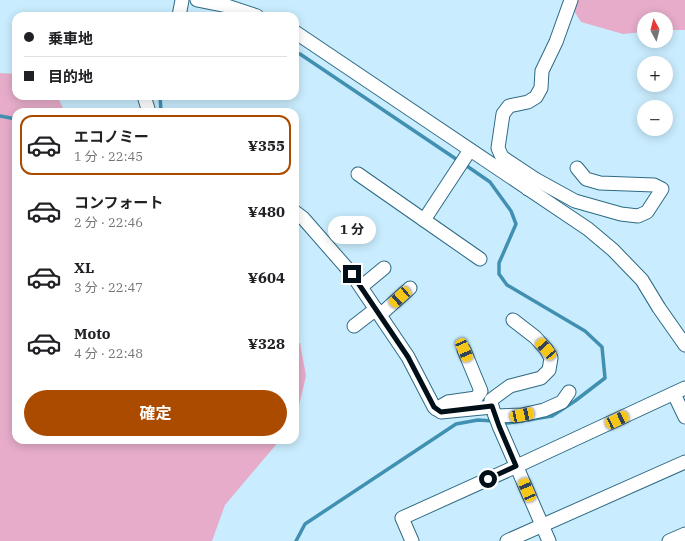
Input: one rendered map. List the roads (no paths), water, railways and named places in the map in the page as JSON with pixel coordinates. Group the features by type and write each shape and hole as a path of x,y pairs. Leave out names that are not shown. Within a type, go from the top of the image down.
{"street":[{"path":"180,12 182,0"},
{"path":"197,0 226,6 245,12"},
{"path":"571,0 556,42 542,71 542,88 536,97 528,102 509,106 503,114 498,148 502,157 531,184 613,250 642,280 659,308 685,345"},
{"path":"299,35 468,153 531,184 575,201 621,214 638,216 647,212 662,189 654,185 600,183 586,179 577,168"},
{"path":"424,220 468,153"},
{"path":"358,174 480,260"},
{"path":"299,215 347,268 361,287 408,357 436,409 441,412 495,417 522,415 544,410 562,402 569,392"},
{"path":"361,287 384,268"},
{"path":"354,326 378,312 410,288"},
{"path":"513,320 535,337 546,349 550,358 549,370 541,378 510,386 491,400 495,417 549,541"},
{"path":"436,409 448,402 476,398 481,391 464,350"},
{"path":"412,541 402,518 679,391 685,417"},
{"path":"507,541 685,462"},
{"path":"668,541 685,534"}],"waterway":[{"path":"299,54 459,161"},
{"path":"160,100 161,108"},
{"path":"0,116 12,118"},
{"path":"464,164 490,182 511,211 516,224 499,263 499,274 507,285 585,331 602,347 605,378 575,401 552,416 528,420"},
{"path":"296,541 305,524 456,424 478,420 494,421"},
{"path":"500,422 508,423 522,421"}]}
